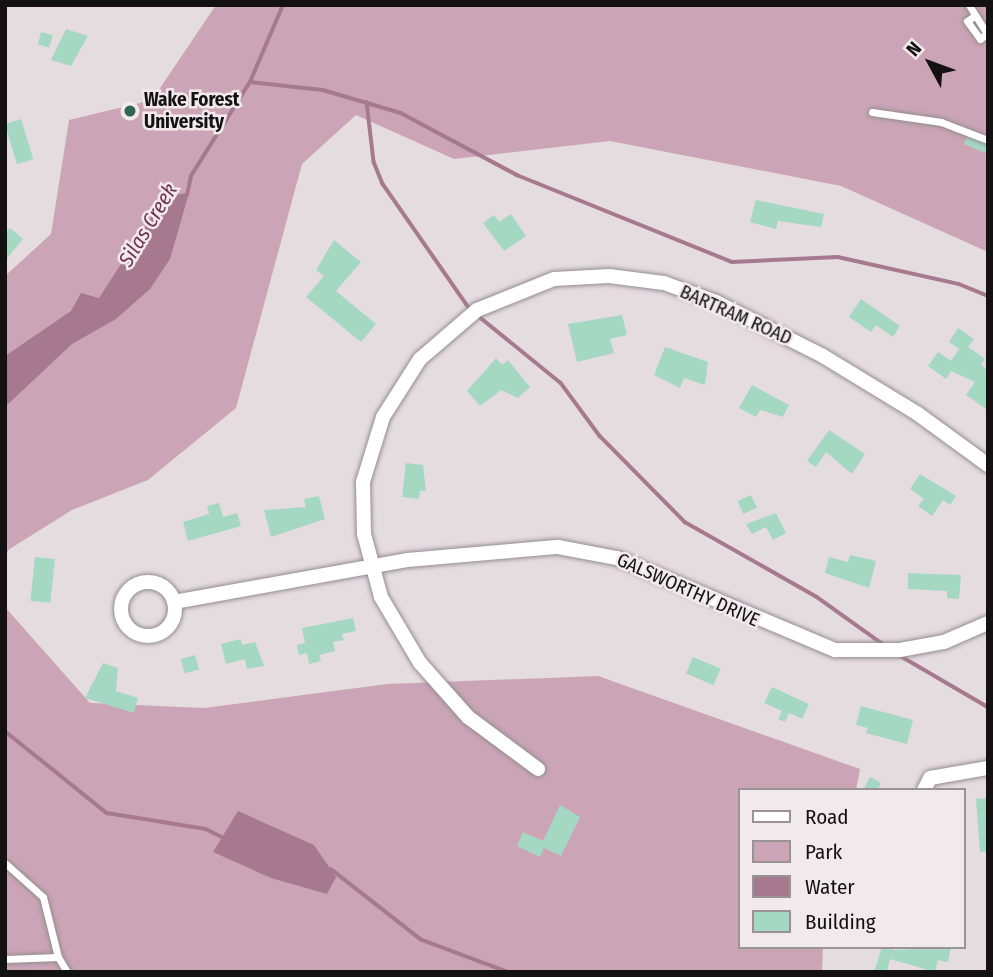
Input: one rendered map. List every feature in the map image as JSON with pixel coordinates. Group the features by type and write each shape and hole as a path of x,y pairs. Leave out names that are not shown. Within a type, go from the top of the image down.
{"street":[{"name":"BARTRAM ROAD","path":"538,769 468,717 436,683 402,637 369,566 363,504 367,461 404,379 477,310 554,279 639,279 716,302 876,386 988,465"},
{"name":"GALSWORTHY DRIVE","path":"174,602 369,566 488,550 578,548 654,573 810,642 850,652 944,642 988,623"},
{"path":"925,788 930,778 988,768"}],"lane":[{"path":"969,5 986,35"},
{"path":"872,112 941,122 988,140"},
{"path":"5,863 43,897 58,957 68,972"},
{"path":"5,959 58,957"}],"green space":[{"path":"216,5 988,5 988,252 841,186 610,141 454,159 356,115 302,164 236,408 148,480 72,510 8,550 5,561 5,276 51,234 69,120 152,100"},
{"path":"5,607 90,703 204,708 387,684 598,676 860,769 856,788 738,788 738,949 823,949 822,972 5,972"}],"water":[{"path":"189,193 170,259 150,289 116,319 72,344 5,407 5,356 71,311 81,293 99,298 154,213 170,195"},
{"path":"238,811 314,845 336,877 327,894 271,878 213,852"}],"building":[{"path":"66,29 88,36 71,66 51,60"},
{"path":"41,32 53,35 49,48 38,45"},
{"path":"21,119 33,159 17,164 5,124"},
{"path":"969,132 988,140 988,154 964,144"},
{"path":"756,200 824,214 821,227 778,221 776,229 750,222"},
{"path":"511,214 526,236 504,251 483,223 494,215 499,222"},
{"path":"10,228 23,239 5,261 5,233"},
{"path":"334,240 361,262 336,291 376,324 361,342 306,297 324,276 316,270"},
{"path":"861,299 900,326 893,337 876,325 871,332 849,317"},
{"path":"622,315 627,335 610,339 614,353 577,362 568,324"},
{"path":"958,328 974,339 968,347 985,359 981,365 988,370 986,409 966,395 975,382 951,371 946,379 928,366 938,352 951,361 959,349 949,342"},
{"path":"665,347 708,362 705,385 684,378 680,388 654,375"},
{"path":"496,358 502,365 508,360 530,387 518,398 501,390 480,406 467,391"},
{"path":"752,385 789,405 783,417 760,410 756,417 739,408"},
{"path":"829,430 865,454 852,474 826,452 816,467 807,461"},
{"path":"406,463 423,465 426,491 420,491 419,499 402,497"},
{"path":"920,474 956,496 950,505 943,500 932,516 918,506 924,499 910,489"},
{"path":"751,495 757,508 743,514 737,501"},
{"path":"319,496 325,519 271,537 264,510 306,507 304,499"},
{"path":"219,503 223,517 237,513 241,526 188,541 183,522 209,514 207,506"},
{"path":"776,513 786,533 773,540 766,527 752,534 746,524"},
{"path":"850,555 876,561 869,588 825,573 829,557 848,562"},
{"path":"35,557 55,559 50,603 30,601"},
{"path":"908,573 961,575 959,599 947,598 947,591 908,589"},
{"path":"353,618 356,631 342,634 344,640 333,642 335,651 319,655 321,661 309,664 307,653 299,655 297,645 305,643 302,628"},
{"path":"241,639 242,645 255,642 264,666 247,669 245,659 226,664 221,644"},
{"path":"195,655 199,669 185,674 181,659"},
{"path":"693,657 721,669 714,685 686,674"},
{"path":"103,663 118,668 116,691 138,698 134,713 85,698"},
{"path":"772,687 809,704 802,719 789,713 785,722 778,719 782,711 764,703"},
{"path":"861,706 913,720 907,744 866,733 868,728 856,725"},
{"path":"870,777 881,783 878,788 864,788"},
{"path":"988,798 988,851 980,852 976,799"},
{"path":"560,805 580,817 561,856 544,848 540,857 517,846 523,832 543,841"},
{"path":"881,949 951,949 948,962 938,960 935,972 890,959 887,972 874,972"}],"waterway":[{"name":"Silas Creek","path":"187,195 191,176 250,82 283,5"},
{"path":"250,82 323,90 401,113 517,175 732,262 838,257 959,284 988,296"},
{"path":"367,102 374,162 383,184 470,309"},
{"path":"476,314 561,383 600,436 685,522 817,597 884,645"},
{"path":"899,655 988,707"},
{"path":"5,731 107,813 206,829 224,838"},
{"path":"331,869 422,940 508,972"}],"place":[{"name":"Wake Forest University","path":"130,111"}]}
